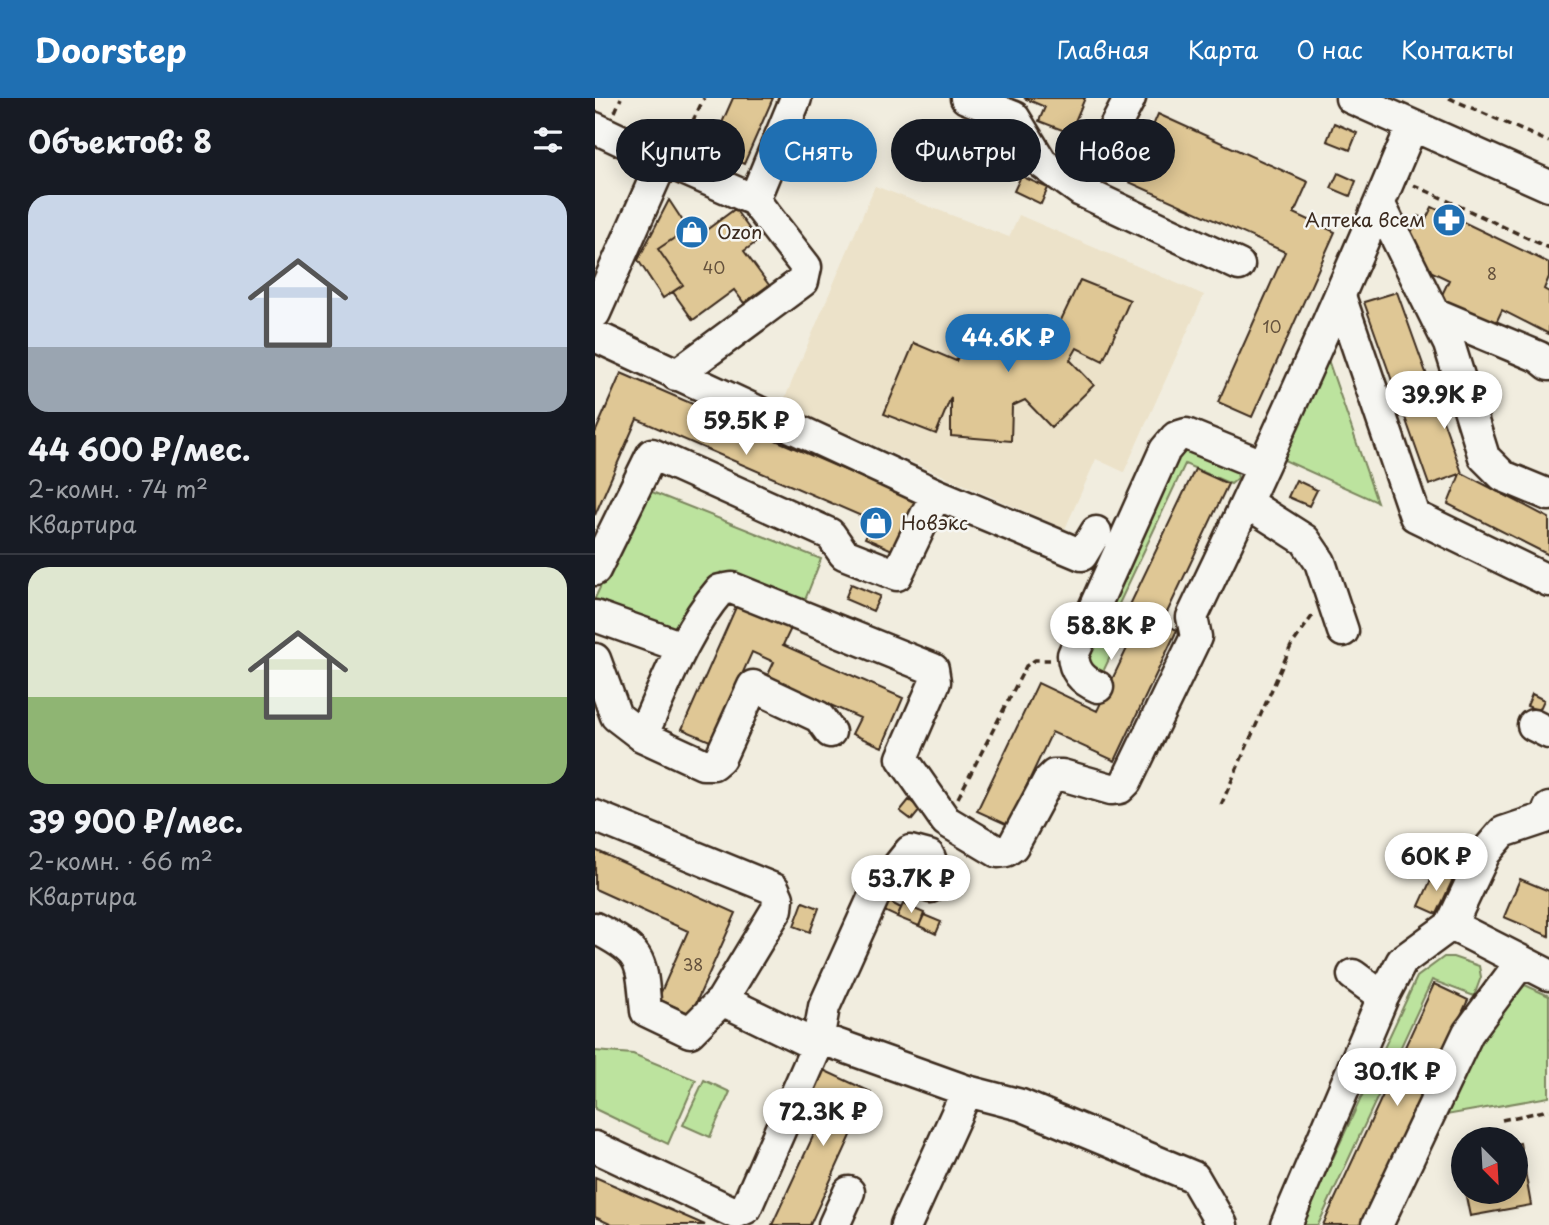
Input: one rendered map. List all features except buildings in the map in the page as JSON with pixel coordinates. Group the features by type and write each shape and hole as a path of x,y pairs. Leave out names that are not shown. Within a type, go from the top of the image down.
{"street":[{"path":"754,200 796,98"},
{"path":"966,98 1014,117 1042,163 1081,191 1239,265"},
{"path":"1081,191 1130,98"},
{"path":"1351,98 1549,186"},
{"path":"642,736 683,647 720,590 732,588 933,669 935,682 902,758 946,821 997,852 1006,851 1013,846 1048,781 1054,775 1111,789 1120,788 1126,782 1196,637 1192,617 1247,503 1380,205 1412,126"},
{"path":"595,128 616,138"},
{"path":"595,313 657,182"},
{"path":"677,375 803,281 806,267 754,200 713,182"},
{"path":"1380,205 1449,344 1484,457 1490,466 1503,476 1549,495"},
{"path":"1339,296 1415,516 1549,580"},
{"path":"1434,313 1539,357 1549,365"},
{"path":"595,336 936,494 1082,555 1096,532"},
{"path":"1098,687 1081,677 1073,662 1073,654 1165,450 1176,437 1186,434 1262,465"},
{"path":"595,570 652,454 829,534 844,554 897,575 936,494"},
{"path":"1247,503 1305,540 1320,562 1343,631"},
{"path":"595,616 683,647"},
{"path":"595,659 617,716 642,736 703,764 713,764 720,758 753,686 819,717 830,732"},
{"path":"595,816 774,889 778,898 777,909 722,1000 690,1032 646,1011 642,967 624,942 595,928"},
{"path":"1286,1225 1402,961 1451,925 1485,853 1503,832 1548,816"},
{"path":"595,1146 735,1213 746,1208 818,1042 824,1007 874,896 910,851 929,856 935,872 930,887"},
{"path":"1451,925 1549,975"},
{"path":"1377,1225 1468,1033 1521,962"},
{"path":"1353,975 1384,998"},
{"path":"722,1000 818,1042 967,1091 1023,1099 1194,1177 1222,1225"},
{"path":"906,1225 967,1091"},
{"path":"834,1225 849,1192"}],"path":[{"path":"692,119 704,98"},
{"path":"1450,98 1549,142"},
{"path":"1412,184 1549,248"},
{"path":"1221,805 1291,646 1331,590"},
{"path":"946,821 1026,666 1035,660 1045,659 1073,662"},
{"path":"1502,1120 1549,1110"}],"shaded area":[{"path":"875,186 1009,237 1019,215 1204,295 1124,472 1096,459 1065,529 782,405"}],"green space":[{"path":"1326,354 1377,502 1284,460"},
{"path":"1182,448 1236,468 1238,478 1231,484 1185,464 1117,608 1130,615 1101,676 1083,656"},
{"path":"647,490 821,559 805,600 721,572 702,587 677,636 595,603"},
{"path":"1444,957 1453,957 1479,966 1481,977 1474,996 1432,980 1318,1225 1302,1225 1417,977"},
{"path":"1525,985 1549,996 1549,1097 1435,1117 1489,1025"},
{"path":"595,1051 633,1054 696,1080 668,1144 595,1109"},
{"path":"704,1080 730,1092 710,1137 683,1125"}],"place":[{"name":"Аптека всем","path":"1449,220"},
{"name":"Ozon","path":"692,232"},
{"name":"Новэкс","path":"876,523"}]}
